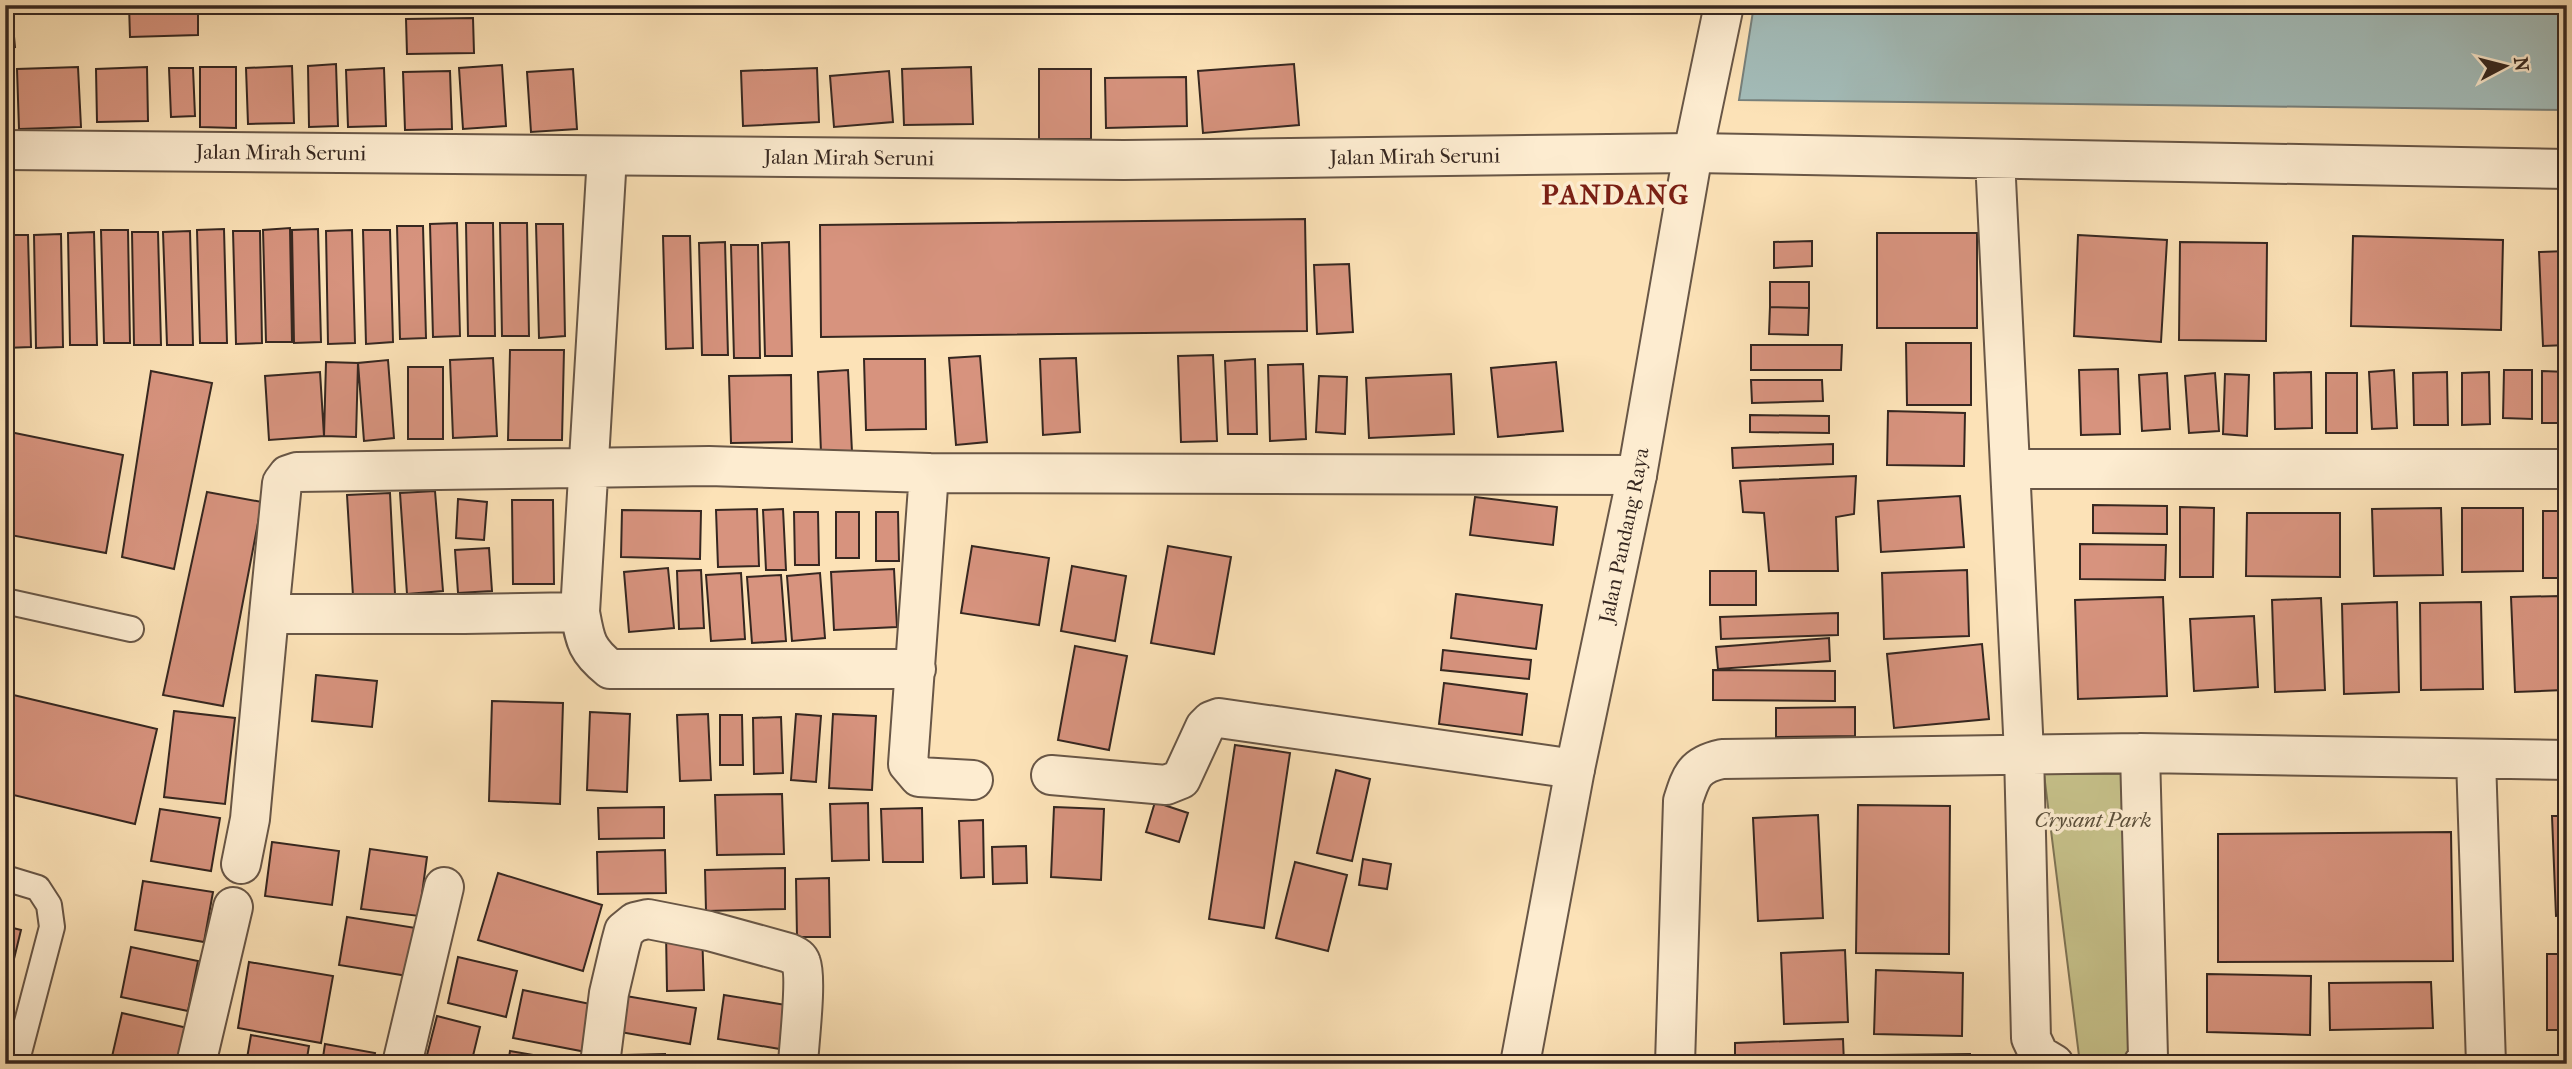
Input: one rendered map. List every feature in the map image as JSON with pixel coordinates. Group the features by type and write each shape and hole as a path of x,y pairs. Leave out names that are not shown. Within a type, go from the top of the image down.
{"street":[{"name":"Jalan Pandang Raya","path":"1520,1064 1575,769 1637,475 1693,153 1724,5"},
{"name":"Jalan Mirah Seruni","path":"5,150 1124,160 1693,153 2567,169"},
{"path":"607,156 580,612 586,646 610,669 916,669"},
{"path":"1995,159 2024,753 2031,1038 2039,1055 2054,1064"},
{"path":"241,864 250,818 282,483 288,475 311,472 709,466 929,473 1637,475"},
{"path":"2011,469 2567,469"},
{"path":"929,473 908,764 919,777 973,780"},
{"path":"270,614 580,612"},
{"path":"1051,775 1166,785 1181,779 1205,727 1219,718 1575,769"},
{"path":"1675,1064 1683,801 1690,777 1705,763 1721,759 2024,753 2567,760"},
{"path":"2140,753 2148,1057 2143,1064"},
{"path":"2476,759 2486,1064"},
{"path":"401,1064 444,887"},
{"path":"195,1064 233,907"},
{"path":"600,1064 609,993 624,931 635,922 648,919 709,931 798,957 803,965 798,1064"}],"lane":[{"path":"5,601 131,629"},
{"path":"5,878 38,888 48,905 52,927 16,1064"}],"green space":[{"name":"Crysant Park","path":"2044,774 2132,774 2152,1059 2126,1064 2080,1064"}],"water":[{"path":"1754,5 2567,5 2567,110 1739,100"}],"building":[{"path":"5,5 11,5 15,47 5,48"},
{"path":"129,5 198,5 198,35 130,37"},
{"path":"473,18 474,53 407,54 406,19"},
{"path":"336,64 338,126 309,127 308,66"},
{"path":"1294,64 1299,125 1203,133 1198,71"},
{"path":"502,65 506,126 463,129 459,68"},
{"path":"292,66 294,123 248,124 246,68"},
{"path":"78,67 81,127 19,129 17,69"},
{"path":"147,67 148,121 97,122 96,69"},
{"path":"200,67 236,67 236,128 200,127"},
{"path":"971,67 973,124 904,125 902,69"},
{"path":"169,68 193,68 195,116 171,117"},
{"path":"384,68 386,126 348,127 346,70"},
{"path":"817,68 819,122 743,126 741,71"},
{"path":"5,69 7,124 5,124"},
{"path":"573,69 577,129 531,132 527,72"},
{"path":"1039,69 1091,69 1091,139 1039,139"},
{"path":"450,71 452,129 405,130 403,72"},
{"path":"889,71 893,122 834,127 830,76"},
{"path":"1186,77 1187,126 1106,128 1105,78"},
{"path":"1305,219 1307,331 821,337 820,225"},
{"path":"457,223 460,336 433,337 430,224"},
{"path":"466,223 493,223 495,336 468,336"},
{"path":"500,223 527,223 529,336 502,336"},
{"path":"536,224 563,224 565,336 539,338"},
{"path":"397,226 423,226 426,338 400,339"},
{"path":"290,228 292,342 266,342 263,230"},
{"path":"224,229 227,343 200,343 197,230"},
{"path":"318,229 321,342 294,343 292,230"},
{"path":"101,230 128,230 130,343 104,343"},
{"path":"352,230 355,343 328,344 326,231"},
{"path":"363,230 390,230 393,342 366,344"},
{"path":"190,231 193,345 167,345 163,232"},
{"path":"233,231 260,231 262,343 236,344"},
{"path":"94,232 97,345 70,345 68,233"},
{"path":"132,232 158,232 161,345 134,345"},
{"path":"1877,233 1977,233 1977,328 1877,328"},
{"path":"61,234 63,347 36,348 34,235"},
{"path":"5,235 28,235 31,347 5,348"},
{"path":"2078,235 2167,240 2161,342 2074,336"},
{"path":"663,236 690,236 693,348 666,349"},
{"path":"2353,236 2503,240 2501,330 2351,326"},
{"path":"1812,241 1812,266 1774,268 1774,242"},
{"path":"725,242 728,355 702,355 699,243"},
{"path":"789,242 792,356 765,356 762,243"},
{"path":"2180,242 2267,243 2266,341 2179,340"},
{"path":"731,245 758,245 760,358 734,358"},
{"path":"2567,251 2567,345 2543,346 2539,252"},
{"path":"1349,264 1353,332 1317,334 1314,265"},
{"path":"1770,282 1809,282 1809,308 1770,307"},
{"path":"1770,307 1809,308 1808,335 1769,334"},
{"path":"1906,343 1971,343 1971,405 1907,405"},
{"path":"1751,345 1842,345 1841,370 1751,370"},
{"path":"510,350 564,350 562,440 508,440"},
{"path":"1213,355 1217,441 1181,442 1178,356"},
{"path":"980,356 987,442 956,445 949,358"},
{"path":"493,358 497,436 453,438 450,360"},
{"path":"1076,358 1080,432 1043,435 1040,359"},
{"path":"864,359 925,359 926,429 866,430"},
{"path":"1255,359 1257,434 1228,434 1225,361"},
{"path":"388,360 394,438 364,441 358,363"},
{"path":"326,362 358,363 356,437 324,436"},
{"path":"1556,362 1563,431 1498,437 1491,368"},
{"path":"1303,364 1306,439 1270,441 1268,365"},
{"path":"408,367 443,367 443,439 408,439"},
{"path":"2118,369 2120,434 2081,435 2079,370"},
{"path":"848,370 852,452 821,453 818,372"},
{"path":"2394,370 2397,428 2372,429 2369,372"},
{"path":"2504,370 2532,370 2532,419 2503,418"},
{"path":"151,371 212,383 174,569 122,557"},
{"path":"2542,371 2567,372 2567,423 2542,423"},
{"path":"320,372 324,436 269,440 265,376"},
{"path":"2311,372 2312,428 2275,429 2274,373"},
{"path":"2447,372 2448,425 2414,425 2413,373"},
{"path":"2489,372 2490,424 2462,425 2462,373"},
{"path":"2167,373 2170,429 2142,431 2139,375"},
{"path":"2215,373 2219,431 2189,433 2185,376"},
{"path":"2326,373 2357,373 2357,433 2326,433"},
{"path":"1451,374 1454,434 1369,438 1366,378"},
{"path":"2225,374 2249,375 2247,436 2223,434"},
{"path":"791,375 792,442 731,443 729,376"},
{"path":"1319,376 1347,377 1345,434 1316,432"},
{"path":"1751,380 1822,380 1823,401 1752,403"},
{"path":"1888,411 1965,413 1964,466 1887,465"},
{"path":"1750,415 1829,416 1829,433 1750,432"},
{"path":"5,431 123,455 106,553 5,534"},
{"path":"1833,444 1833,464 1733,468 1732,448"},
{"path":"1856,476 1854,514 1836,517 1838,571 1769,571 1764,513 1743,512 1740,481"},
{"path":"435,491 443,591 407,594 400,493"},
{"path":"207,492 262,502 223,706 163,695"},
{"path":"390,493 395,594 353,596 347,495"},
{"path":"1960,496 1964,547 1881,552 1878,501"},
{"path":"1475,497 1557,507 1553,545 1470,535"},
{"path":"458,499 487,502 484,540 456,538"},
{"path":"512,500 553,500 554,584 513,584"},
{"path":"2093,505 2167,506 2167,534 2093,533"},
{"path":"2180,507 2214,508 2213,577 2180,577"},
{"path":"2441,508 2443,575 2374,576 2372,509"},
{"path":"2462,508 2523,508 2523,571 2462,572"},
{"path":"757,509 759,566 718,567 716,510"},
{"path":"783,509 786,570 766,570 763,510"},
{"path":"622,510 701,511 700,559 621,557"},
{"path":"2543,511 2567,511 2567,578 2543,578"},
{"path":"794,512 818,512 819,565 795,565"},
{"path":"836,512 859,512 859,558 836,558"},
{"path":"876,512 898,512 899,561 876,561"},
{"path":"2247,513 2340,513 2340,577 2246,576"},
{"path":"2080,544 2166,545 2165,580 2080,579"},
{"path":"972,546 1049,558 1039,625 961,613"},
{"path":"1168,546 1231,557 1214,654 1151,643"},
{"path":"489,548 492,591 458,593 455,550"},
{"path":"1072,566 1126,576 1115,641 1061,631"},
{"path":"668,568 674,628 629,632 624,572"},
{"path":"894,569 897,627 834,630 831,572"},
{"path":"701,570 704,628 679,629 677,571"},
{"path":"1967,570 1969,636 1884,639 1882,573"},
{"path":"1710,571 1756,571 1756,605 1710,605"},
{"path":"741,573 745,639 711,641 706,575"},
{"path":"820,573 825,638 792,641 787,576"},
{"path":"781,575 786,641 752,643 747,577"},
{"path":"1456,594 1542,605 1536,649 1451,638"},
{"path":"2560,596 2564,690 2515,692 2511,597"},
{"path":"2163,597 2167,696 2078,699 2075,600"},
{"path":"2321,598 2325,690 2275,692 2272,600"},
{"path":"2397,602 2399,692 2344,694 2342,604"},
{"path":"2481,602 2483,689 2421,690 2420,603"},
{"path":"1838,613 1838,635 1721,639 1720,617"},
{"path":"2254,616 2258,687 2194,691 2190,619"},
{"path":"1829,638 1830,661 1718,669 1716,647"},
{"path":"1982,644 1989,719 1894,728 1887,654"},
{"path":"1075,646 1127,656 1109,750 1058,740"},
{"path":"1443,650 1531,660 1529,679 1441,670"},
{"path":"1713,670 1835,671 1835,701 1713,700"},
{"path":"316,675 377,681 372,727 312,721"},
{"path":"1444,683 1527,694 1522,735 1439,724"},
{"path":"5,693 157,729 135,824 5,793"},
{"path":"492,701 563,703 560,804 489,801"},
{"path":"1855,707 1855,736 1776,737 1776,708"},
{"path":"174,711 235,718 225,804 164,797"},
{"path":"590,712 630,714 627,792 587,790"},
{"path":"708,714 711,780 680,781 677,715"},
{"path":"796,714 821,716 816,782 791,780"},
{"path":"833,714 876,716 872,790 829,788"},
{"path":"720,715 742,715 743,765 720,765"},
{"path":"781,717 783,773 754,774 753,718"},
{"path":"1235,745 1290,753 1264,928 1209,919"},
{"path":"1336,770 1370,779 1352,861 1317,853"},
{"path":"782,794 784,854 717,855 715,795"},
{"path":"1155,802 1188,813 1179,842 1146,832"},
{"path":"868,803 869,860 832,861 830,804"},
{"path":"1858,805 1950,806 1949,954 1856,953"},
{"path":"664,807 664,838 599,839 598,808"},
{"path":"1054,807 1104,809 1101,880 1051,877"},
{"path":"922,808 923,862 883,862 881,809"},
{"path":"160,809 220,818 211,871 151,861"},
{"path":"1818,815 1823,918 1758,921 1753,818"},
{"path":"2552,816 2567,816 2567,915 2556,916"},
{"path":"983,820 984,877 961,878 959,821"},
{"path":"2451,832 2453,961 2218,962 2218,834"},
{"path":"272,842 339,851 332,905 265,896"},
{"path":"1026,846 1027,883 993,884 992,847"},
{"path":"370,849 427,857 419,916 361,909"},
{"path":"665,850 666,893 598,894 597,852"},
{"path":"1363,859 1391,864 1387,889 1359,885"},
{"path":"1295,862 1347,875 1328,951 1276,938"},
{"path":"785,868 785,909 706,911 705,870"},
{"path":"498,873 602,905 583,971 478,940"},
{"path":"829,878 830,937 797,937 796,879"},
{"path":"143,881 213,892 204,942 135,930"},
{"path":"347,917 422,929 414,977 339,965"},
{"path":"5,926 21,930 5,996"},
{"path":"702,931 704,990 667,991 666,932"},
{"path":"131,947 198,961 188,1011 121,997"},
{"path":"1845,950 1848,1022 1784,1024 1781,953"},
{"path":"2547,954 2567,954 2567,1030 2547,1030"},
{"path":"458,957 517,971 506,1017 448,1003"},
{"path":"249,962 333,976 321,1043 238,1028"},
{"path":"1876,970 1963,973 1962,1036 1874,1034"},
{"path":"2207,974 2311,976 2310,1035 2207,1032"},
{"path":"2431,982 2433,1028 2330,1030 2329,983"},
{"path":"523,990 595,1005 586,1052 513,1038"},
{"path":"724,995 786,1005 780,1049 718,1039"},
{"path":"626,996 696,1008 690,1044 620,1032"},
{"path":"122,1013 192,1029 184,1064 124,1064 111,1061"},
{"path":"437,1016 480,1027 471,1064 427,1055"},
{"path":"251,1035 309,1046 306,1064 246,1064"},
{"path":"1843,1039 1844,1064 1735,1064 1735,1043"},
{"path":"325,1044 375,1053 373,1064 322,1064"},
{"path":"510,1051 580,1063 580,1064 508,1064"},
{"path":"665,1054 665,1064 625,1064 625,1055"},
{"path":"1970,1054 1970,1064 1881,1064 1881,1055"},
{"path":"675,1057 725,1064 674,1064"}],"district":[{"name":"PANDANG","path":"1616,194"}]}
